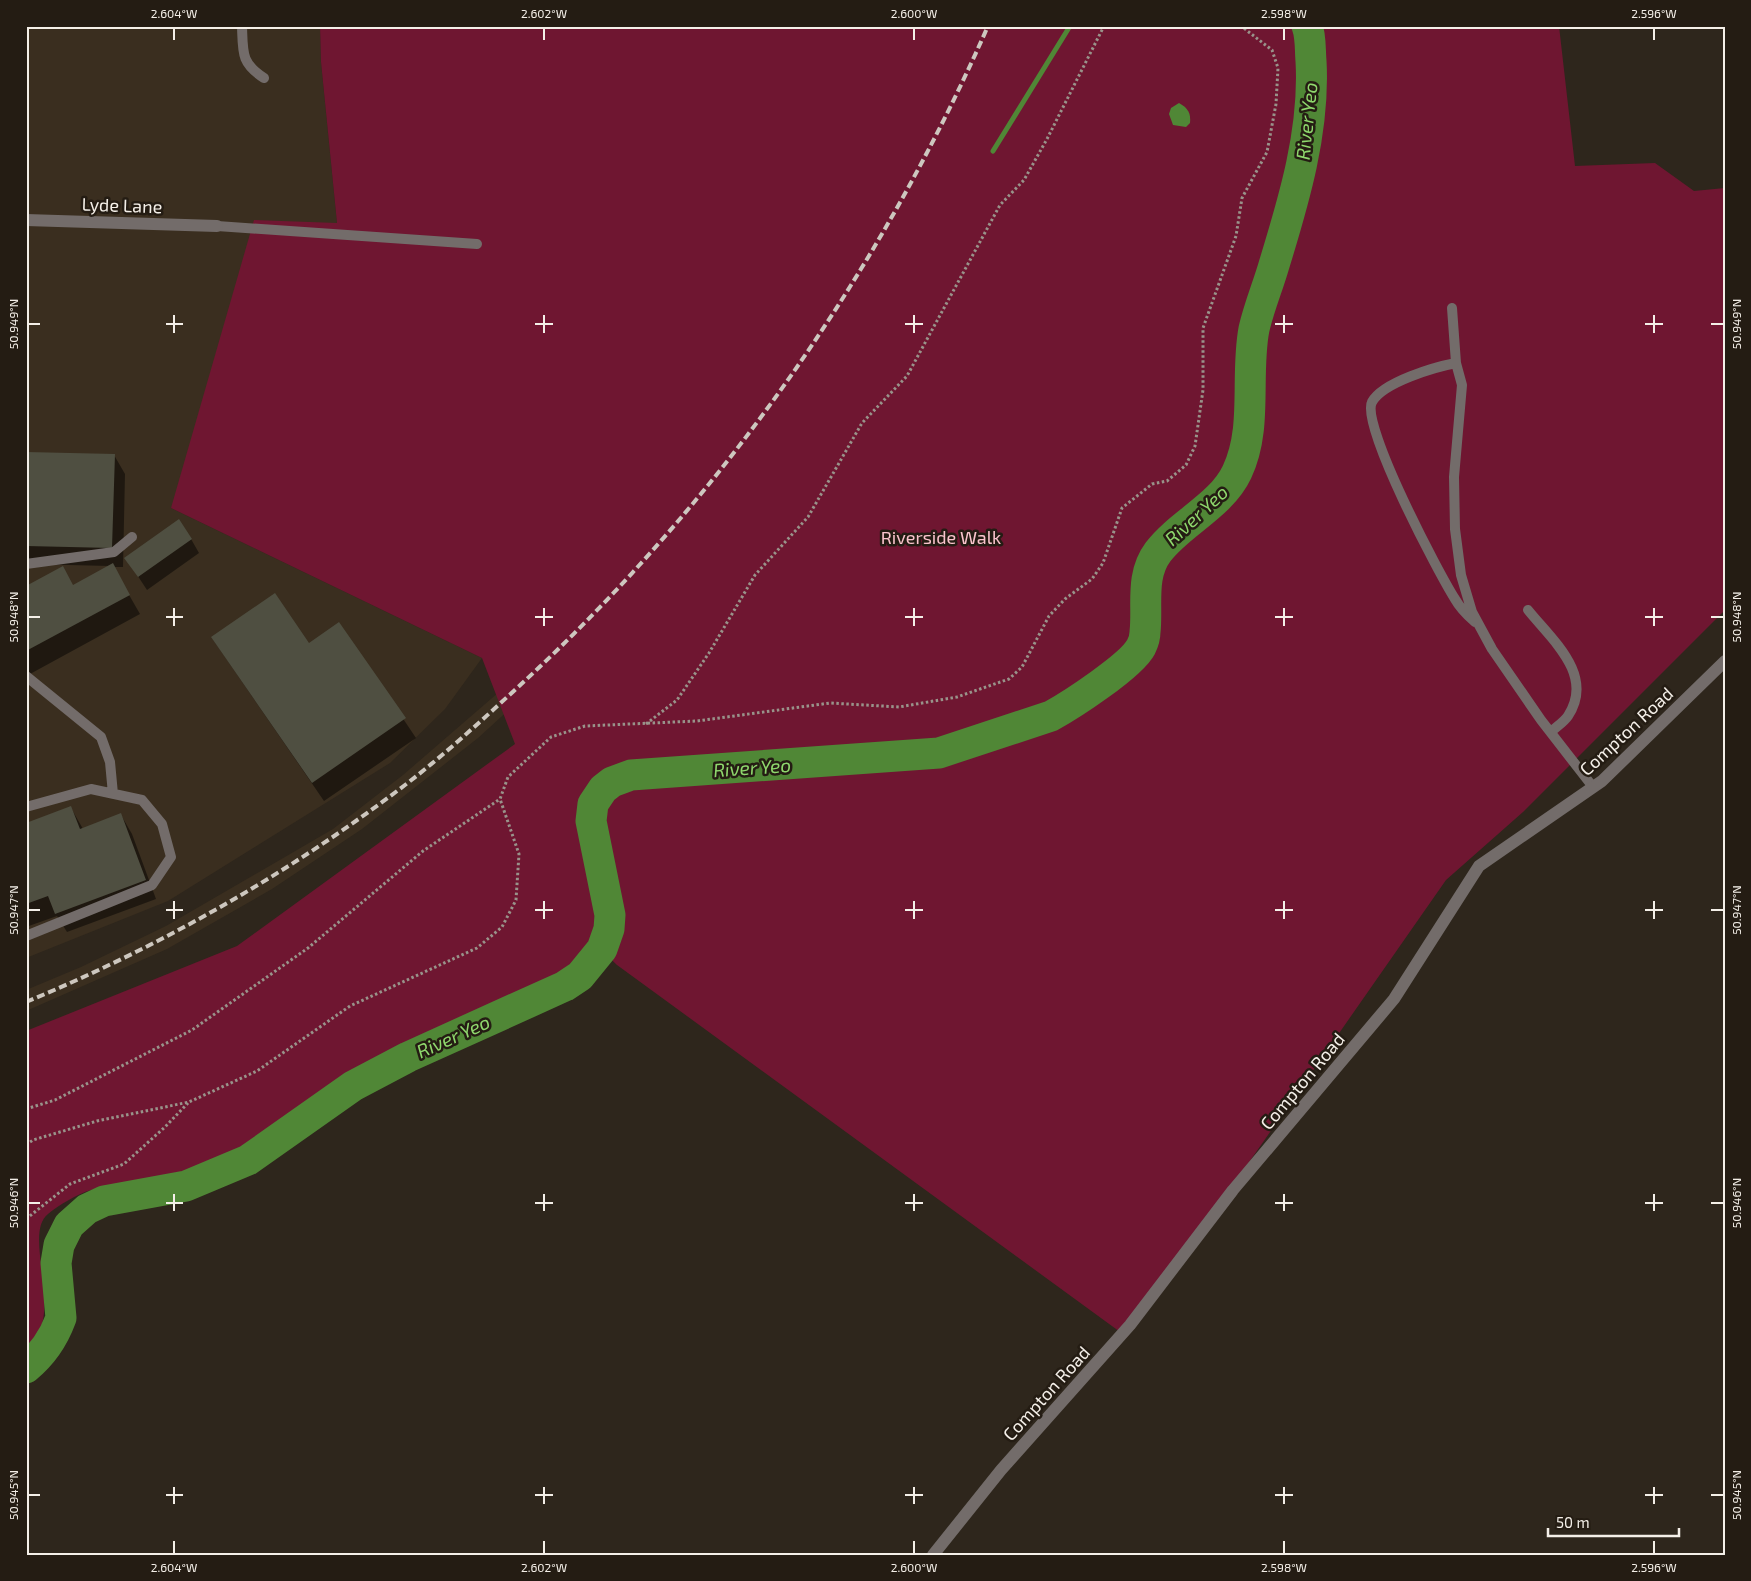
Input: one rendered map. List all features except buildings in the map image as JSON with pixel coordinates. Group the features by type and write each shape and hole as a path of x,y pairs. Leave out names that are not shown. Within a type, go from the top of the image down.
{"street":[{"name":"Lyde Lane","path":"26,220 217,226"},
{"name":"Compton Road","path":"933,1555 1001,1470 1130,1325 1233,1190 1394,998 1479,866 1602,781 1725,661"}],"lane":[{"path":"242,26 244,58 250,69 264,78"},
{"path":"217,226 477,244"},
{"path":"1452,308 1456,363 1462,385 1455,453 1455,529 1461,575 1472,612 1492,649 1593,787"},
{"path":"1456,363 1429,368 1406,379 1380,394 1372,402 1370,411 1372,424 1382,454 1435,566 1465,614 1480,626"},
{"path":"26,564 114,552 132,537"},
{"path":"1528,610 1568,660 1578,689 1568,717 1551,732"},
{"path":"26,676 101,737 110,762 113,794"},
{"path":"26,807 91,789 142,800 162,824 172,856 152,885 26,936"}],"path":[{"path":"645,725 677,700 709,653 755,575 808,517 862,423 907,376 1000,205 1024,180 1047,139 1104,26"},
{"path":"26,1108 55,1100 192,1030 308,948 423,851 500,799 508,777 551,737 584,726 645,725 697,721 830,703 899,707 956,697 1009,679 1022,666 1049,616 1064,600 1092,579 1103,563 1122,508 1152,484 1167,481 1186,465 1195,446 1203,390 1203,328 1236,236 1242,198 1267,152 1276,104 1278,68 1272,50 1241,26"},
{"path":"26,1144 97,1121 189,1102 257,1071 350,1006 478,948 502,927 516,900 519,854 500,799"},
{"path":"26,1219 70,1184 124,1164 165,1127 189,1102"},
{"path":"26,1139 34,1140"}],"shaded area":[{"path":"26,26 320,26 321,62 337,223 171,508 482,658 445,709 390,763 168,901 26,958"},
{"path":"1179,103 1187,109 1190,116 1190,123 1186,127 1173,125 1169,114 1171,108"},
{"path":"585,640 478,738 362,829 272,889 167,949 26,1011 26,990 81,967 166,926 333,829 403,775 536,660"}],"green space":[{"name":"Riverside Walk","path":"320,26 1559,26 1575,166 1655,163 1694,191 1725,188 1725,610 1523,812 1446,880 1127,1337 617,965 590,939 576,960 554,977 507,1001 382,1055 342,1078 267,1132 207,1167 191,1174 164,1181 91,1190 74,1197 52,1211 41,1225 39,1240 43,1277 43,1318 38,1336 26,1352 26,1031 237,946 515,744 482,658 171,508 254,220 337,223 321,62"}],"waterway":[{"path":"993,151 1070,26"},
{"name":"River Yeo","path":"26,1368 47,1345 61,1318 56,1263 59,1245 69,1225 87,1209 104,1201 186,1186 248,1160 353,1086 408,1057 565,986 580,976 602,949 609,929 610,915 591,821 593,804 603,789 612,782 631,775 939,753 1051,716 1100,684 1135,655 1141,647 1145,636 1146,591 1152,561 1177,532 1221,495 1237,472 1243,455 1249,420 1250,365 1254,329 1296,190 1310,113 1310,43 1307,26"}],"railway":[{"path":"26,1002 126,957 222,906 315,849 361,818 434,762 476,726 590,617 660,542 725,464 787,382 844,297 896,209 944,119 988,26"}]}
